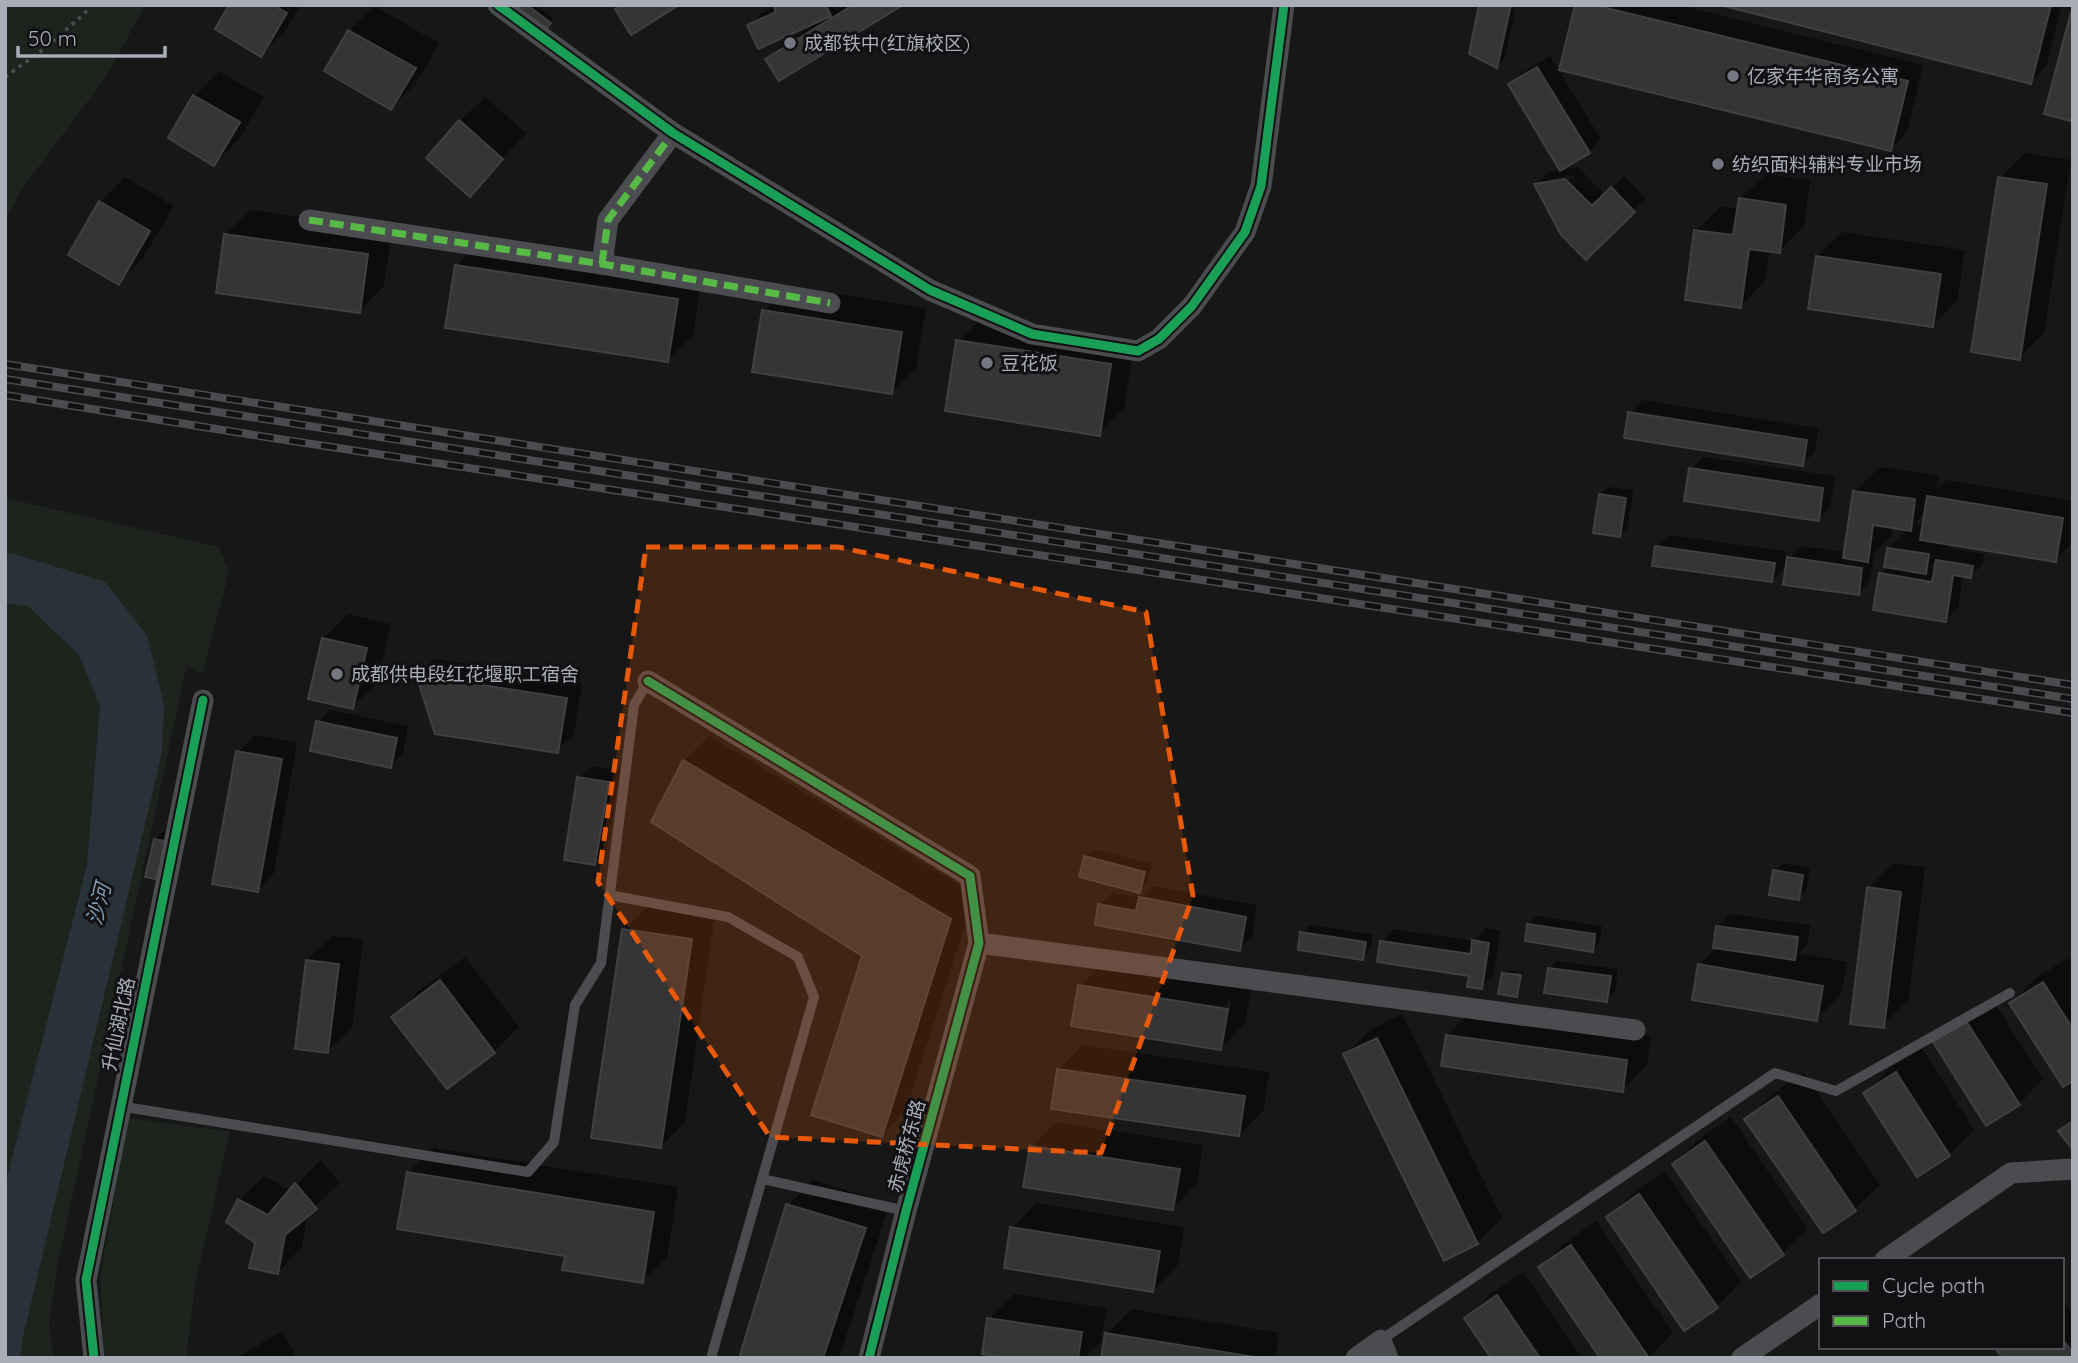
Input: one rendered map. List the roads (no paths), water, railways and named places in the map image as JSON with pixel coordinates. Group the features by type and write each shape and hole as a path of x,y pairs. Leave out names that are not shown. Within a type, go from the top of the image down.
{"street":[{"path":"498,5 673,133 930,290 1032,334 1138,351 1159,339 1192,306 1245,232 1261,186 1284,5"},
{"path":"601,264 608,220 673,133"},
{"path":"309,220 601,264 830,303"},
{"path":"648,681 970,876 979,943 1635,1030"},
{"name":"升仙湖北路","path":"94,1358 86,1280 119,1106 204,699"},
{"name":"赤虎桥东路","path":"869,1358 979,943"},
{"path":"1888,1258 2011,1173 2073,1169"},
{"path":"1742,1358 1819,1305"},
{"path":"1356,1358 1384,1349"}],"lane":[{"path":"119,1106 528,1172 554,1142 575,1005 601,963 634,705 648,681"},
{"path":"609,895 728,917 798,957 814,997 711,1358"},
{"path":"1384,1349 1775,1073 1836,1091 2010,993"},
{"path":"762,1179 906,1211"}],"water":[{"name":"沙河","path":"5,553 105,582 147,635 164,705 162,752 20,1358 5,1358 5,1186 87,865 100,705 79,655 28,606 5,603"}],"railway":[{"path":"5,364 2073,685"},
{"path":"5,379 2073,699"},
{"path":"5,395 2073,713"}],"place":[{"name":"成都铁中(红旗校区)","path":"790,43"},
{"name":"亿家年华商务公寓","path":"1733,76"},
{"name":"纺织面料辅料专业市场","path":"1718,164"},
{"name":"豆花饭","path":"987,363"},
{"name":"成都供电段红花堰职工宿舍","path":"337,674"}]}
